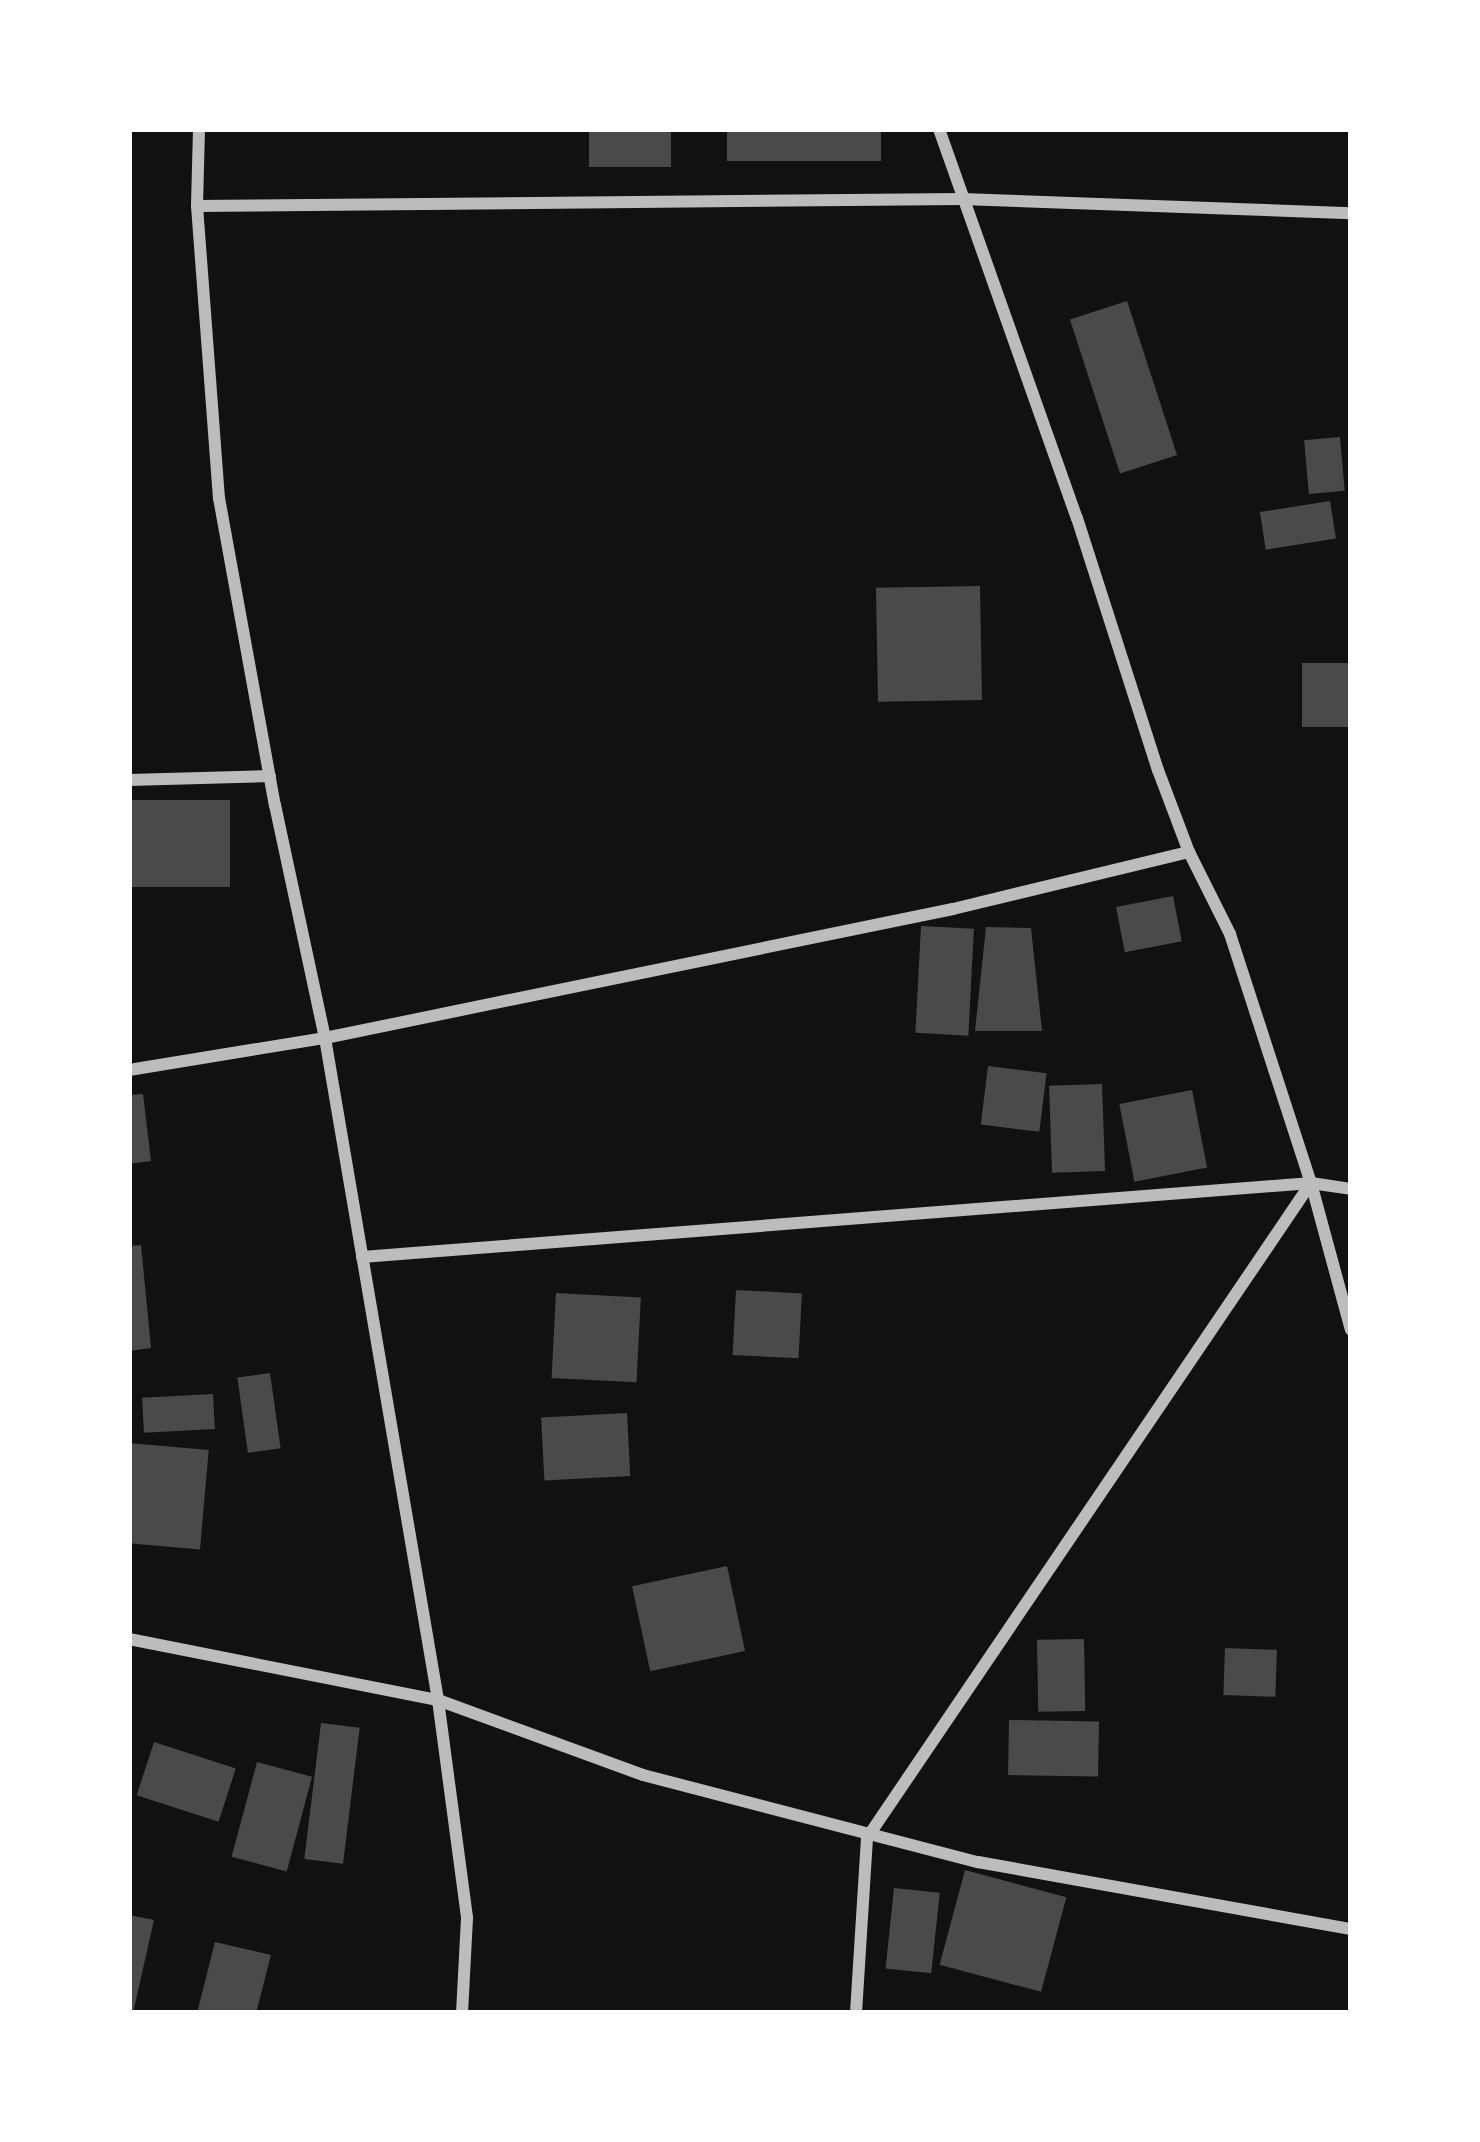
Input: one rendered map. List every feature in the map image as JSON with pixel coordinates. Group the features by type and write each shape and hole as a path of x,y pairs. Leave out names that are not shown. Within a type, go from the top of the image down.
{"street":[{"path":"199,129 197,206 219,498 325,1038 438,1700 467,1918 462,2013"},
{"path":"939,129 1189,852 1230,934 1311,1183 1351,1330"},
{"path":"197,206 962,199 1351,213"},
{"path":"129,780 270,776"},
{"path":"129,1070 325,1038 952,909 1189,852"},
{"path":"856,2013 872,1832 1311,1183"},
{"path":"362,1257 1311,1183 1351,1189"},
{"path":"129,1639 438,1700 643,1775 977,1862 1351,1929"}],"building":[{"path":"589,129 671,129 671,167 589,167"},
{"path":"727,129 881,129 881,161 727,161"},
{"path":"1127,301 1177,455 1120,474 1070,320"},
{"path":"1340,437 1345,491 1309,494 1304,440"},
{"path":"1330,501 1336,539 1266,550 1260,512"},
{"path":"980,586 982,700 878,702 876,588"},
{"path":"1302,663 1351,663 1351,727 1302,727"},
{"path":"129,800 230,800 230,887 129,887"},
{"path":"1173,896 1182,941 1125,952 1116,907"},
{"path":"921,926 974,929 968,1036 915,1033"},
{"path":"986,927 1031,928 1042,1031 975,1031"},
{"path":"988,1066 1047,1073 1039,1132 981,1125"},
{"path":"1102,1084 1105,1171 1052,1173 1049,1086"},
{"path":"1192,1090 1207,1168 1134,1182 1119,1104"},
{"path":"143,1094 151,1161 129,1164 129,1095"},
{"path":"141,1245 151,1348 129,1351 129,1246"},
{"path":"736,1290 802,1293 799,1358 733,1355"},
{"path":"556,1293 641,1297 636,1382 552,1378"},
{"path":"270,1373 281,1448 248,1453 237,1378"},
{"path":"213,1394 215,1429 144,1433 142,1398"},
{"path":"627,1413 630,1476 544,1480 541,1418"},
{"path":"129,1443 209,1450 200,1550 129,1543"},
{"path":"727,1566 745,1651 650,1671 632,1586"},
{"path":"1084,1639 1085,1711 1038,1712 1037,1640"},
{"path":"1225,1648 1277,1650 1275,1697 1223,1695"},
{"path":"1009,1720 1099,1722 1098,1777 1008,1775"},
{"path":"321,1723 360,1728 343,1864 304,1859"},
{"path":"154,1742 236,1769 218,1822 137,1795"},
{"path":"257,1762 312,1777 287,1871 232,1857"},
{"path":"965,1870 1066,1897 1041,1992 940,1965"},
{"path":"894,1888 940,1893 931,1973 886,1969"},
{"path":"129,1915 154,1920 133,2013 129,2013"},
{"path":"215,1942 271,1955 256,2013 197,2013"}]}
